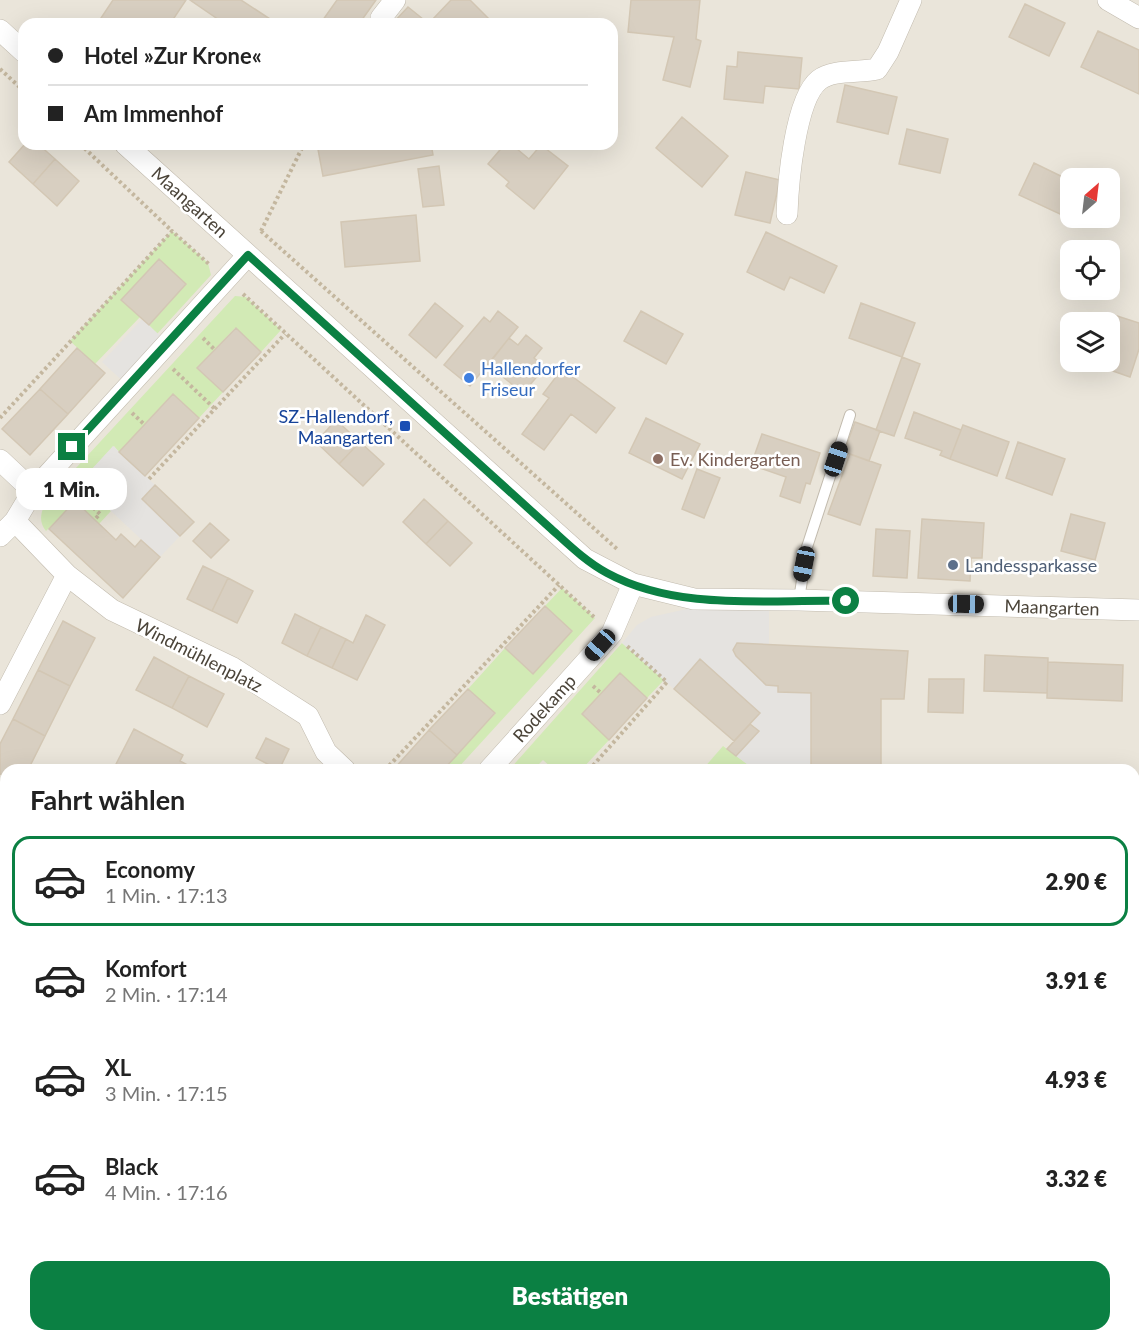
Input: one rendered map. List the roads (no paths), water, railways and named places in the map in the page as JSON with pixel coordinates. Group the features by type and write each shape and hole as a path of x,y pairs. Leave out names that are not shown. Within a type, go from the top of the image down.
{"street":[{"path":"381,18 395,0"},
{"path":"787,214 789,175 804,106 811,90 818,81 829,75 877,69 888,52 911,0"},
{"path":"1108,0 1139,18"},
{"path":"0,30 18,46"},
{"name":"Maangarten","path":"133,150 585,559 633,585 694,599 1139,610"},
{"path":"0,536 15,521 33,491 248,255"},
{"path":"0,460 33,491"},
{"name":"Windmühlenplatz","path":"15,521 67,575 111,610 233,668 308,716 326,752 339,764"},
{"path":"0,704 67,575"},
{"name":"Rodekamp","path":"494,764 613,629 633,585"}],"lane":[{"path":"798,600 807,547 850,415"}],"place":[{"name":"Hallendorfer Friseur","path":"469,378"},
{"name":"SZ-Hallendorf, Maangarten","path":"405,426"},
{"name":"Ev. Kindergarten","path":"658,459"},
{"name":"Landessparkasse","path":"953,565"}]}
